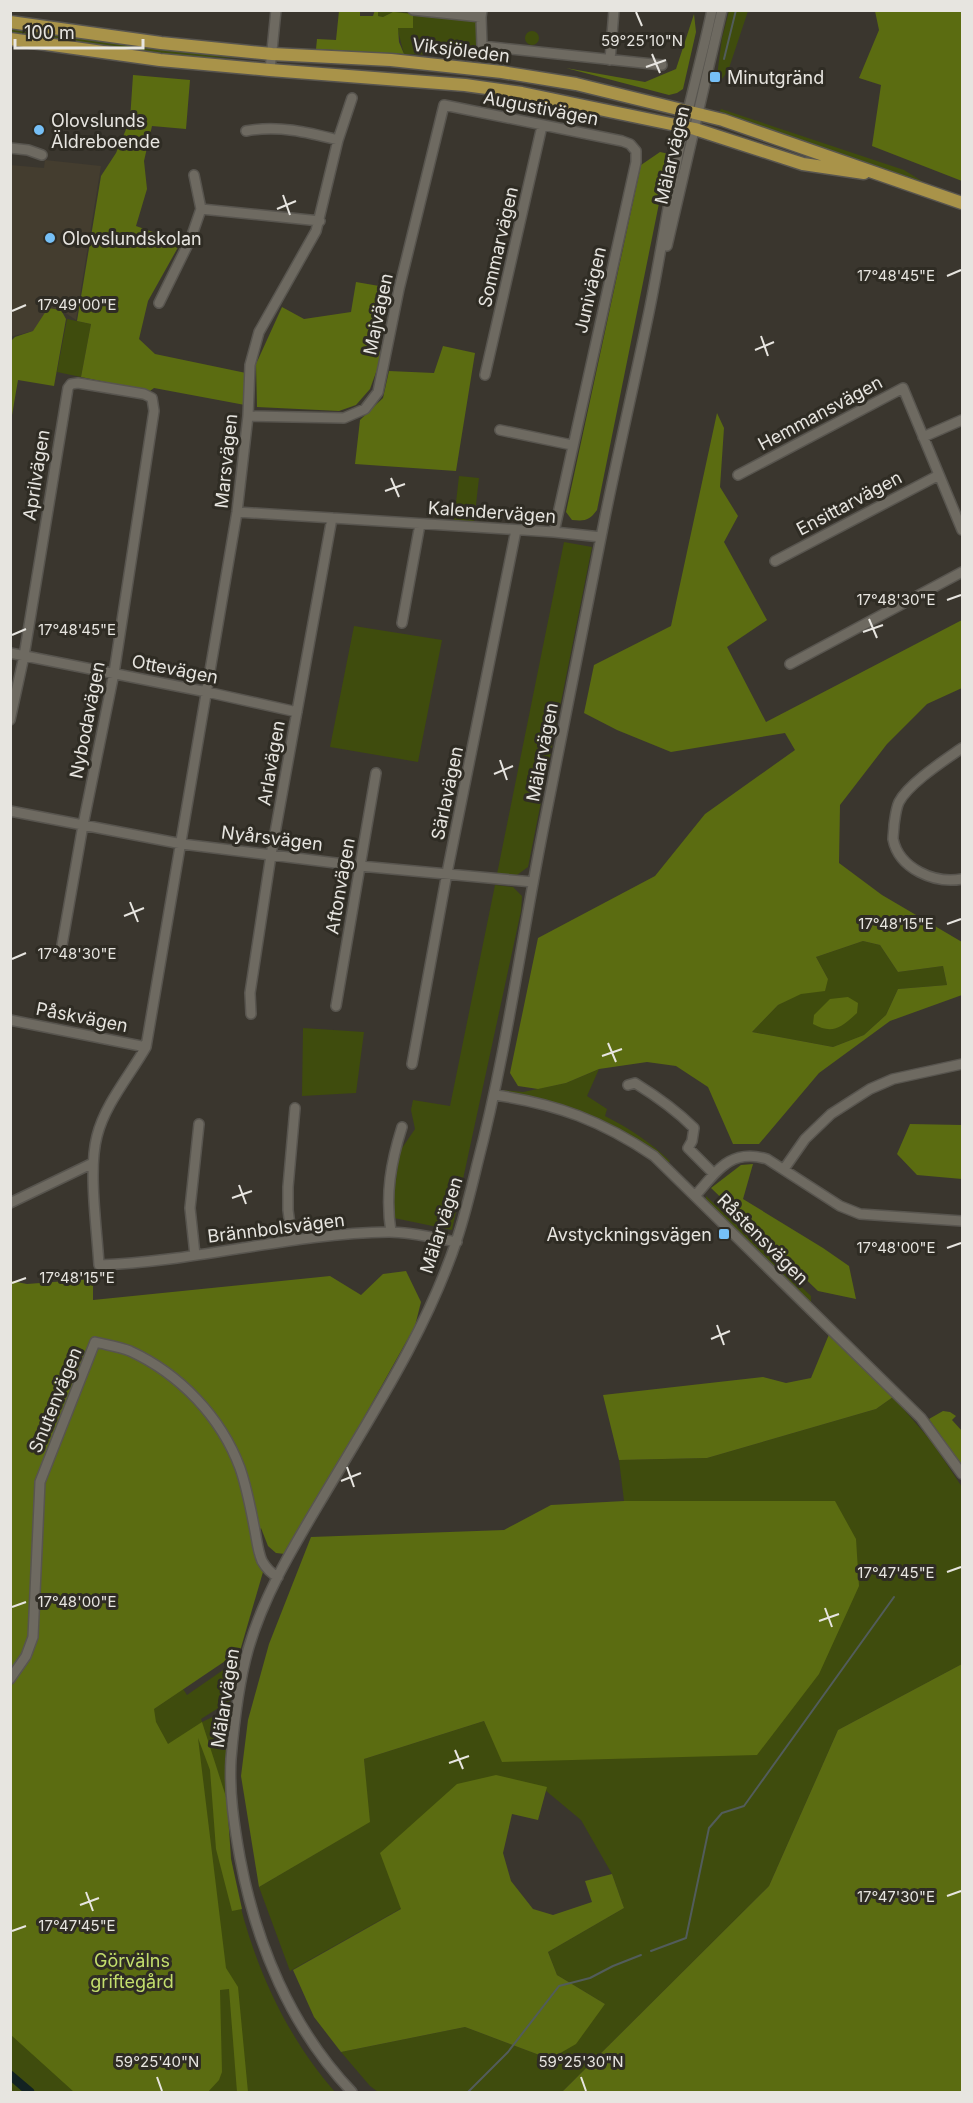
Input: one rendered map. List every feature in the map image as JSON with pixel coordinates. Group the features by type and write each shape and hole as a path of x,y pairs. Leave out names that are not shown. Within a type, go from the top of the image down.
{"main road":[{"name":"Viksjöleden","path":"10,22 160,44 272,54 391,60 502,72 576,84 694,112 895,178 963,203"},
{"name":"Viksjöleden","path":"10,39 160,60 465,84 566,101 690,128 803,165 895,178"}],"street":[{"path":"270,70 276,10"},
{"path":"412,10 482,14 482,46 663,65"},
{"path":"610,60 614,10"},
{"name":"Mälarvägen","path":"694,112 712,10"},
{"name":"Mälarvägen","path":"352,2092 332,2072 310,2042 269,1960 253,1915 237,1839 232,1799 231,1763 238,1701 247,1653 263,1608 288,1554 412,1345 457,1242 495,1095 533,882 601,537 650,306 676,211 690,128 722,10"},
{"name":"Marsvägen","path":"146,1047 237,512 248,416 250,365 259,332 320,221 338,140 352,98"},
{"name":"Augustivägen","path":"444,105 630,144"},
{"name":"Majvägen","path":"248,416 344,418 365,409 378,392 399,289 444,105"},
{"name":"Sommarvägen","path":"485,375 542,126"},
{"path":"246,131 263,128 297,130 338,140"},
{"name":"Junivägen","path":"554,532 636,162 636,151 630,144"},
{"path":"10,148 28,150 42,155"},
{"path":"159,303 191,238 201,209 194,175"},
{"path":"201,209 320,221"},
{"name":"Aprilvägen","path":"10,720 24,656 66,395 71,384 113,388"},
{"name":"Nybodavägen","path":"62,945 83,825 114,673 154,411 152,398 144,394 113,388"},
{"name":"Hemmansvägen","path":"738,475 903,388 939,475 960,518 963,530"},
{"path":"923,437 963,420"},
{"path":"500,430 572,445"},
{"name":"Ensittarvägen","path":"775,561 939,475"},
{"name":"Kalendervägen","path":"237,512 601,537"},
{"name":"Arlavägen","path":"251,1014 250,993 271,855 332,518"},
{"path":"402,623 420,524"},
{"name":"Särlavägen","path":"412,1064 447,873 516,530"},
{"path":"790,664 963,572"},
{"name":"Ottevägen","path":"10,652 297,712"},
{"path":"963,748 915,784 899,802 894,820 893,839 901,856 913,868 930,878 950,882 963,879"},
{"name":"Aftonvägen","path":"336,1006 376,773"},
{"name":"Nyårsvägen","path":"10,810 182,844 360,866 533,882"},
{"name":"Påskvägen","path":"10,1020 146,1047"},
{"path":"10,1203 93,1163 101,1124 146,1047"},
{"path":"784,1169 805,1139 831,1114 870,1089 892,1079 963,1064"},
{"path":"628,1085 635,1083 656,1096 679,1113 694,1128 692,1141 688,1148 714,1174"},
{"name":"Råstensvägen","path":"495,1095 566,1111 611,1128 654,1156 921,1418 963,1474"},
{"path":"292,1240 288,1187 296,1108"},
{"path":"195,1255 190,1208 199,1124"},
{"path":"391,1232 388,1210 390,1176 402,1126"},
{"path":"695,1196 725,1163 740,1156 753,1155 767,1159 840,1206 861,1214 963,1221"},
{"name":"Brännbolsvägen","path":"93,1163 99,1265 195,1255 292,1240 391,1232 457,1242"},
{"name":"Snutenvägen","path":"10,1679 26,1656 33,1636 40,1482 95,1342 128,1350 159,1366 186,1387 207,1411 225,1438 240,1468 263,1563 272,1574 278,1577"}],"shaded area":[{"name":"Olovslundskolan","path":"45,160 101,166 76,320 61,310 33,331 10,337 10,165 44,168"}],"green space":[{"path":"375,10 378,11 378,16 383,17 393,12 413,14 413,28 398,28 399,42 404,54 316,49 317,39 336,40 339,11 360,11 360,16 373,16"},
{"path":"378,11 479,17 478,56 404,54 393,12 383,17 378,16"},
{"path":"729,11 748,11 728,71 722,79 717,76 722,38"},
{"path":"875,11 962,11 962,181 872,146 881,85 859,78 879,30"},
{"path":"694,14 696,32 683,89 677,93 669,95 566,68 645,82 676,69"},
{"path":"10,28 125,45 261,59 177,56 30,37 11,33"},
{"path":"529,31 535,31 539,38 535,45 529,45 525,41 525,35"},
{"path":"133,75 190,80 186,129 152,126 144,161 147,189 136,226 181,242 148,301 139,339 155,354 246,373 245,405 154,388 150,391 81,377 91,324 77,321 101,176 116,153 130,120"},
{"path":"721,109 904,170 925,183 720,118 718,115"},
{"path":"660,152 669,154 597,510 586,520 572,520 566,512 641,165"},
{"path":"356,282 385,287 372,349 383,353 370,389 356,405 339,411 257,407 256,364 282,307 304,319 351,312"},
{"path":"48,308 61,310 66,319 54,386 18,380 11,421 11,341 15,337 33,331"},
{"path":"67,319 91,324 81,377 57,372"},
{"path":"443,346 475,353 456,471 355,464 360,420 383,398 389,371 434,373"},
{"path":"717,413 724,428 720,487 738,516 724,542 767,620 727,647 766,722 962,620 962,688 927,704 887,744 840,805 839,863 882,895 962,942 962,995 890,1021 819,1073 759,1144 733,1144 708,1087 676,1066 647,1062 599,1069 566,1083 538,1089 518,1086 510,1073 538,938 655,876 705,814 795,750 785,733 671,752 617,730 584,713 594,665 671,626","holes":["863,941 880,945 898,972 943,966 947,985 898,989 886,1015 864,1035 833,1047 752,1032 778,1005 801,994 825,991 828,979 816,957"]},
{"path":"459,476 479,478 474,522 454,520"},
{"path":"564,542 592,547 528,867 517,875 497,874"},
{"path":"354,626 442,640 418,762 330,747"},
{"path":"495,885 513,887 522,896 521,911 452,1230 394,1218 394,1194 400,1151 415,1129 411,1110 413,1100 450,1106"},
{"path":"863,941 880,945 898,972 943,966 947,985 898,989 886,1015 864,1035 833,1047 752,1032 778,1005 828,979 816,957"},
{"path":"848,997 858,1003 857,1013 847,1022 832,1029 813,1024 814,1015 830,999"},
{"path":"303,1028 364,1032 356,1093 302,1096"},
{"path":"599,1069 587,1096 607,1109 605,1116 639,1136 663,1154 670,1161 666,1165 633,1138 604,1122 503,1090 523,1092 566,1083"},
{"path":"910,1124 962,1125 962,1179 917,1175 897,1154"},
{"path":"753,1164 743,1199 849,1266 856,1299 818,1291 711,1188 741,1165"},
{"path":"706,1196 811,1296 811,1303 706,1202"},
{"path":"406,1271 421,1302 415,1326 320,1496 285,1554 276,1553 268,1546 261,1528 252,1544 263,1561 263,1572 240,1651 154,1709 156,1722 168,1744 202,1722 227,1800 231,1859 242,1909 232,1911 216,1849 210,1770 198,1738 226,1968 238,1987 248,2092 237,2092 229,1989 220,1990 222,2072 219,2080 208,2092 74,2092 11,2035 11,1281 27,1284 93,1279 93,1300 330,1276 361,1295 383,1274"},
{"path":"830,1332 893,1397 876,1409 707,1458 619,1460 603,1395 763,1377 786,1383 811,1378"},
{"path":"893,1397 932,1442 962,1487 962,1664 838,1730 769,1886 562,2092 378,2092 370,2086 341,2052 465,2027 550,2059 605,2004 557,1975 548,1952 624,1908 612,1874 581,1820 545,1790 494,1778 402,1908 290,1971 259,1887 369,1822 364,1759 484,1721 503,1762 835,1501 624,1501 619,1460 707,1458 876,1409"},
{"path":"943,1411 956,1416 952,1420 962,1431 962,1466 929,1419"},
{"path":"624,1501 835,1501 856,1539 859,1586 819,1674 757,1755 502,1762 484,1721 364,1759 370,1822 259,1887 241,1776 248,1720 269,1644 311,1537 504,1530 551,1505"},
{"name":"Görvälns griftegård","path":"240,1663 231,1700 201,1719 202,1722 237,1705 227,1801 234,1878 256,1956 271,1993 311,2062 335,2092 11,2092 11,1774 154,1709 183,1689 187,1695 226,1668"},
{"path":"962,1664 962,2092 562,2092 769,1886 838,1730"},
{"path":"496,1775 547,1787 538,1820 512,1814 503,1853 511,1881 533,1909 553,1915 592,1902 585,1881 612,1874 624,1908 548,1952 557,1975 605,2004 576,2044 550,2059 465,2027 341,2052 314,2017 293,1970 401,1909 380,1853 457,1784"}],"waterway":[{"path":"724,59 736,10"},
{"path":"651,1951 686,1938 709,1828 722,1813 744,1806 894,1597"},
{"path":"468,2092 508,2052 559,1986 590,1978 641,1955"},
{"path":"10,2075 30,2092"}],"place":[{"name":"Minutgränd","path":"715,77"},
{"name":"Olovslunds Äldreboende","path":"39,130"},
{"name":"Olovslundskolan","path":"50,238"},
{"name":"Avstyckningsvägen","path":"724,1234"}]}
